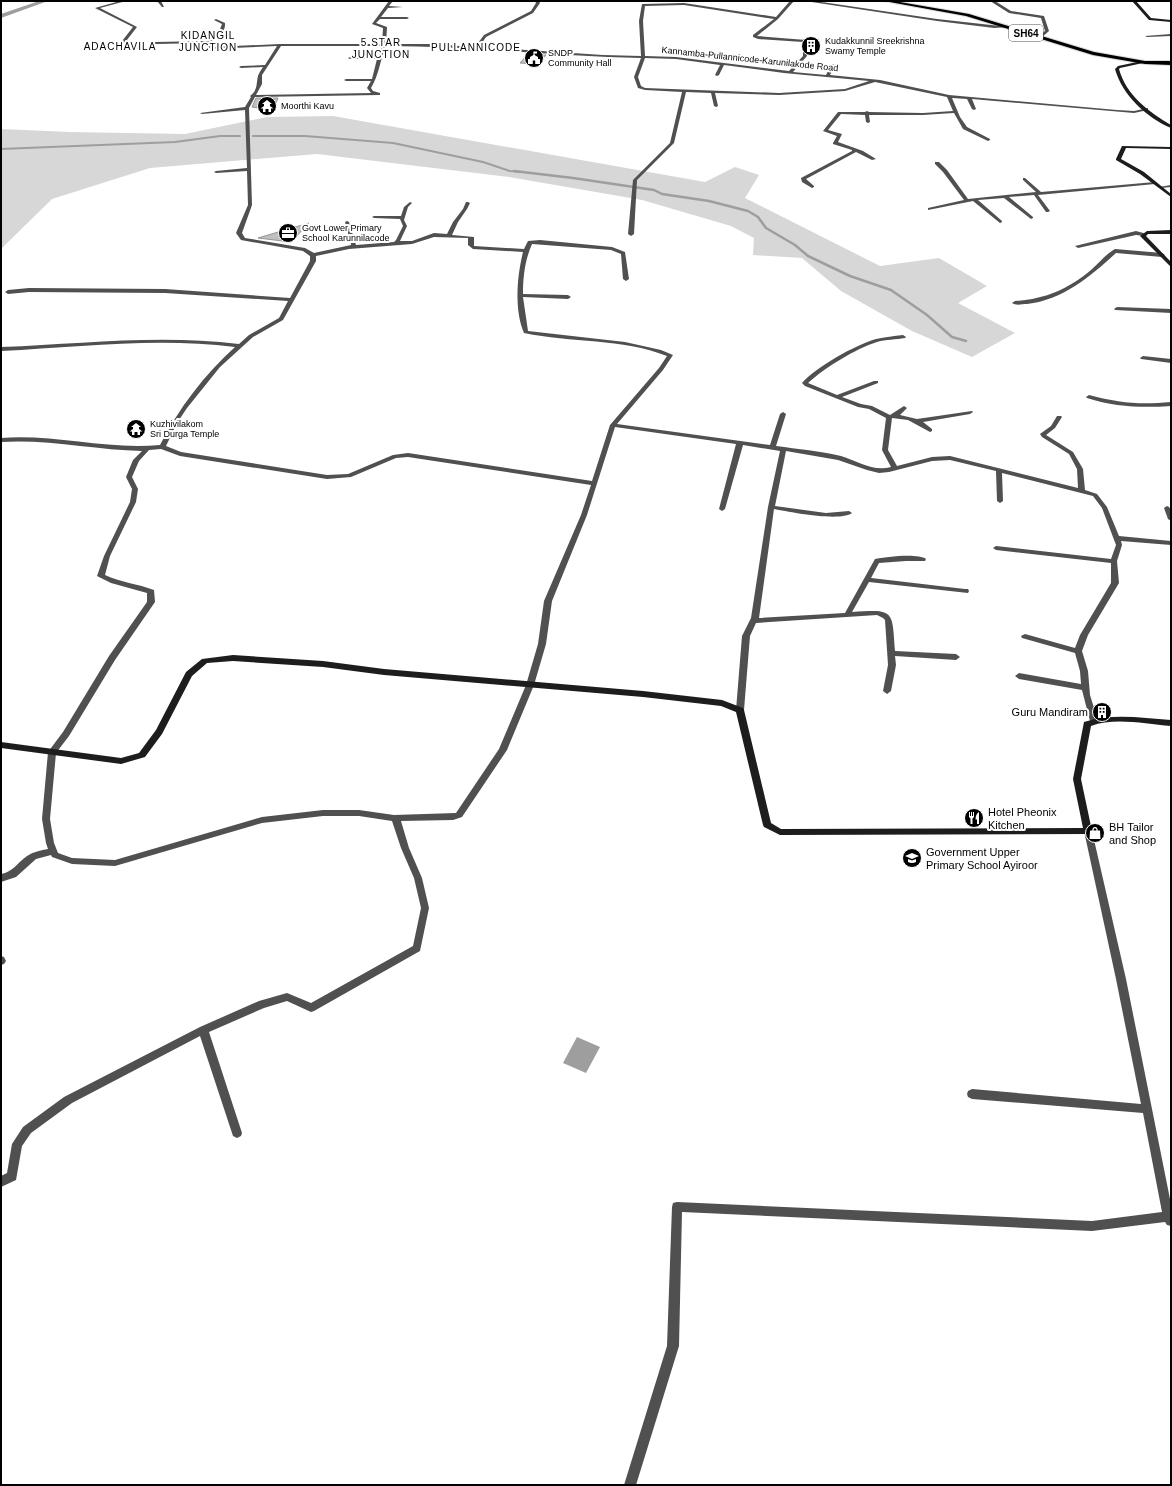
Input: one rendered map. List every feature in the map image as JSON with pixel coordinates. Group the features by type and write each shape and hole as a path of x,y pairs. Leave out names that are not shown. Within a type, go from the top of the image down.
{"main road":[{"name":"SH64","path":"886,1 967,15 1007,26 1086,52 1142,62 1169,63"},
{"path":"1134,1 1150,20 1171,21"},
{"path":"1142,62 1119,67 1117,69 1120,79 1126,88 1153,117 1171,127"},
{"path":"1171,148 1124,147 1118,159 1155,182 1171,196"},
{"path":"1171,232 1144,234 1144,238 1171,265"},
{"path":"1,744 121,761 142,755 159,732 189,674 205,661 233,658 323,664 384,672 651,695 722,703 740,710 767,825 780,832 1088,831 1077,779 1087,724 1094,721 1110,720 1171,723"}],"street":[{"path":"124,1 97,8 135,27 121,45 122,46 148,49 155,43 208,42 221,33 224,29 224,24 216,20"},
{"path":"159,1 163,6"},
{"path":"252,96 379,94 370,91 369,88 374,80 379,58 384,46 385,27 374,24 391,1"},
{"path":"477,47 485,36 532,12 538,3 537,1"},
{"path":"791,72 805,56 804,41 758,38 754,36 777,18 792,1"},
{"path":"807,1 937,20 994,27 1007,26"},
{"path":"992,1 1010,12 1043,17 1047,31 1040,37"},
{"path":"777,18 684,4 643,3 641,20 643,57 636,76 639,87 645,89 684,92 779,94 845,90 877,80"},
{"path":"388,7 401,7"},
{"path":"379,18 407,18"},
{"path":"1147,36 1171,35"},
{"name":"Kannamba-Pullannicode-Karunilakode Road","path":"208,42 209,48 280,45 430,45 477,47 507,51 684,59 791,72 877,80 949,96 1116,111 1134,112 1146,109"},
{"path":"280,45 276,54 265,66 260,75 260,84 252,96 247,108 250,205 239,233 243,239 305,250 313,255 352,247 412,242 430,235 469,237 472,238 471,245 473,247 525,251"},
{"path":"350,58 379,58"},
{"path":"717,75 723,64"},
{"path":"828,75 834,65"},
{"path":"241,67 265,66"},
{"path":"346,80 374,80"},
{"path":"631,234 635,180 672,142 684,92"},
{"path":"713,92 716,106"},
{"path":"949,96 965,128 988,140"},
{"path":"969,98 974,109"},
{"path":"202,113 247,108"},
{"path":"874,159 835,143 840,135 825,130 840,113 867,112 915,114 956,112"},
{"path":"867,112 868,122"},
{"path":"812,187 804,182 803,179 823,170 836,161 854,152 854,150"},
{"path":"936,163 945,171 967,200"},
{"path":"216,172 249,169"},
{"path":"1025,178 1048,211"},
{"path":"930,209 967,200 1038,195 1155,182"},
{"path":"1161,187 1171,186"},
{"path":"1006,197 1031,218"},
{"path":"974,200 1000,222"},
{"path":"449,235 456,219 466,209 468,202"},
{"path":"394,243 398,241 405,226 402,218 406,207 410,203"},
{"path":"374,217 402,218"},
{"path":"347,222 354,244 352,247"},
{"path":"1078,246 1136,233 1144,234"},
{"path":"147,449 136,460 129,477 135,489 133,502 107,556 101,576 108,580 136,585 151,592 151,602 112,658 66,734 52,752 46,818 50,843 55,855 72,862 116,863 262,820 323,814 359,814 394,818 453,817 459,815 503,750 530,685 542,644 548,601 584,515 593,483 613,425 661,369 670,355 635,346 526,332 521,310 520,295 525,251 530,242 612,249 623,253 626,279"},
{"path":"1015,303 1044,300 1077,284 1115,251 1162,255"},
{"path":"162,447 184,407 218,366 251,336 281,320 313,260 313,255"},
{"path":"8,292 29,290 158,291 291,300"},
{"path":"520,295 568,297"},
{"path":"1117,309 1171,311"},
{"path":"903,337 873,341 846,354 814,375 805,383 836,397 860,406 870,407 891,417 907,418 916,421 930,430"},
{"path":"1,349 61,347 130,341 189,340 240,346"},
{"path":"1143,358 1171,361"},
{"path":"836,397 876,382"},
{"path":"1089,397 1122,406 1140,407 1171,404"},
{"path":"895,468 885,450 891,417 904,408"},
{"path":"916,421 970,412"},
{"path":"773,447 783,414"},
{"path":"1058,417 1053,427 1043,434 1072,453 1080,469 1082,491"},
{"path":"613,425 783,448 840,458 872,470 883,471 932,459 942,458 960,460 1095,495 1105,508 1119,545 1114,561 1115,583 1084,635 1078,651 1084,671 1086,688 1094,721"},
{"path":"1,440 34,438 147,449 162,447 180,454 327,477 349,476 395,456 408,454 593,483"},
{"path":"722,509 740,443"},
{"path":"740,710 746,636 755,618 771,507 783,448"},
{"path":"999,470 1000,501"},
{"path":"771,507 826,514 849,513"},
{"path":"1168,508 1171,520"},
{"path":"1116,538 1171,543"},
{"path":"996,548 1114,561"},
{"path":"847,615 877,560 907,558 923,559"},
{"path":"867,580 965,591"},
{"path":"754,621 877,613 886,616 889,620 892,665 888,691"},
{"path":"1025,636 1078,651"},
{"path":"891,653 956,657"},
{"path":"1019,676 1086,688"},
{"path":"1,1182 12,1176 17,1144 28,1130 68,1100 202,1030 262,1004 287,997 311,1008 417,948 425,908 418,878 405,848 396,818 394,818"},
{"path":"630,1485 673,1346 677,1207 1092,1226 1169,1219 1121,979 1088,831"},
{"path":"1,878 17,873 28,860 41,853 54,851"},
{"path":"202,1030 237,1133"},
{"path":"972,1094 1147,1109"}],"shaded area":[{"path":"333,116 705,182 735,167 759,175 745,198 880,266 939,258 987,286 958,303 1015,333 972,357 912,331 841,291 802,258 753,255 754,238 731,226 642,200 509,177 317,154 150,168 52,199 1,249 1,129 185,134 267,117"},
{"path":"577,1037 600,1047 586,1073 563,1063"}],"building":[{"name":"SNDP Community Hall","path":"528,54 546,55 538,64 520,63"},
{"path":"256,98 278,98 273,110 252,107"},
{"name":"Govt Lower Primary School Karunnilacode","path":"309,223 291,242 258,238 285,230"}],"waterway":[{"path":"1,16 45,1"},
{"path":"1,149 175,142 220,136 240,136"},
{"path":"253,136 305,136 393,143 483,162 510,171 521,172"},
{"path":"514,171 521,172"},
{"path":"521,172 654,190 662,194 709,201 748,211 758,217 766,228 795,245 808,256 850,276 891,290 927,315 952,337 966,341"}],"place":[{"name":"Kudakkunnil Sreekrishna Swamy Temple","path":"811,46"},
{"name":"SNDP Community Hall","path":"534,58"},
{"name":"Moorthi Kavu","path":"267,106"},
{"name":"Govt Lower Primary School Karunnilacode","path":"288,233"},
{"name":"Kuzhivilakom Sri Durga Temple","path":"136,429"},
{"name":"Guru Mandiram","path":"1102,712"},
{"name":"Hotel Pheonix Kitchen","path":"974,818"},
{"name":"BH Tailor and Shop","path":"1095,833"},
{"name":"Government Upper Primary School Ayiroor","path":"912,858"}],"district":[{"name":"KIDANGIL JUNCTION","path":"208,40"},
{"name":"ADACHAVILA","path":"120,46"},
{"name":"PULLANNICODE","path":"476,47"},
{"name":"5 STAR JUNCTION","path":"381,48"}]}
